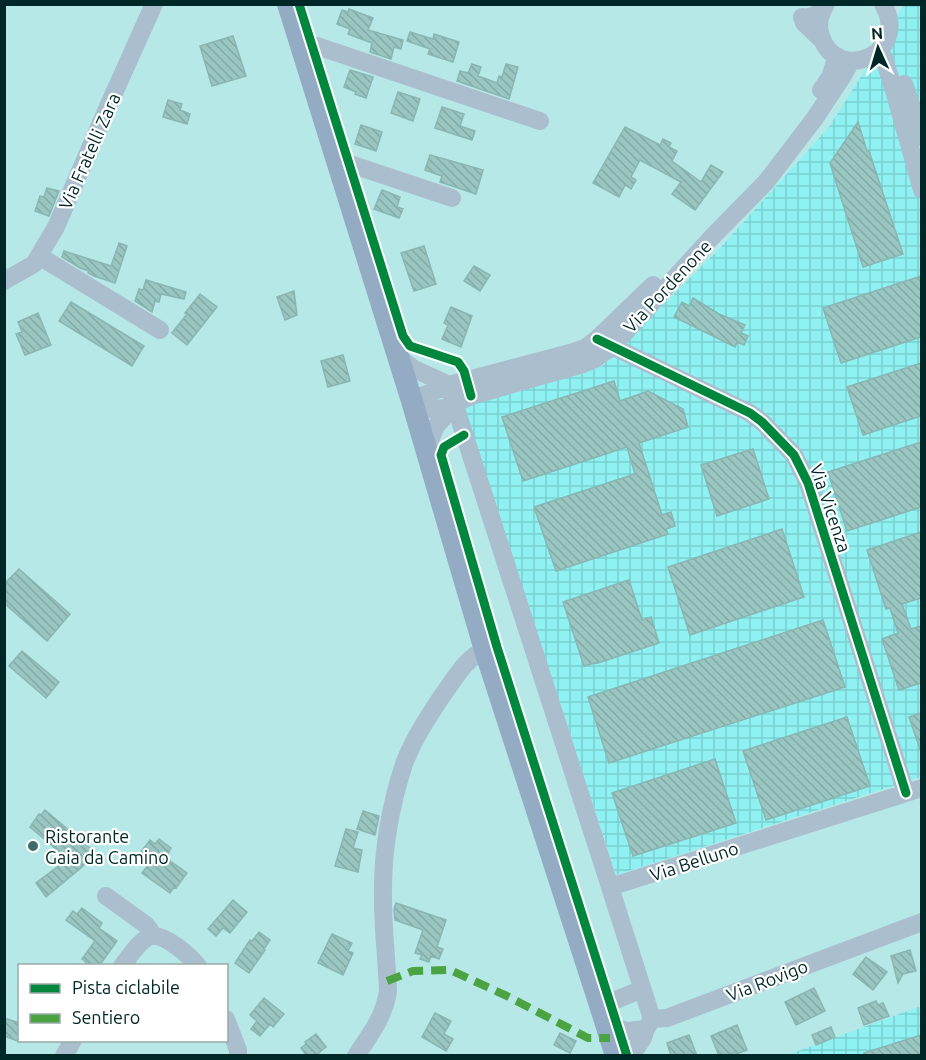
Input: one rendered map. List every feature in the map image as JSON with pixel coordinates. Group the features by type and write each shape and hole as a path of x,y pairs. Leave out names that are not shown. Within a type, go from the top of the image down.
{"main road":[{"path":"288,4 413,405 485,650 615,1056"}],"street":[{"name":"Via Fratelli Zara","path":"4,280 34,264 56,227 154,4"},
{"path":"802,11 804,23 828,49 844,58 861,60 870,57 883,45 890,30 887,6"},
{"path":"802,11 804,18 813,16 824,8"},
{"path":"822,40 819,21 824,8"},
{"path":"883,45 894,53 921,137"},
{"path":"883,45 884,58 921,186"},
{"path":"302,50 317,46 540,121"},
{"name":"Via Pordenone","path":"413,405 440,409 455,405 471,396 595,359 604,343 714,231 749,190 844,58"},
{"path":"339,169 353,165 452,198"},
{"path":"39,256 160,330"},
{"name":"Via Pordenone","path":"413,405 424,395 449,386 604,343"},
{"name":"Via Vicenza","path":"604,343 750,413 794,455 808,483 914,790"},
{"path":"398,357 414,369 449,386 642,989 649,1024 631,1056"},
{"path":"426,450 436,426 455,405"},
{"path":"356,1056 382,1016 386,1005 388,992 383,898 384,868 387,838 405,763 425,721 450,684 478,652 485,650"},
{"name":"Via Belluno","path":"610,887 914,790"},
{"path":"106,896 146,924 152,936"},
{"name":"Via Rovigo","path":"607,1026 628,1031 921,922"},
{"path":"124,964 144,940 152,936 163,937 196,964"},
{"path":"600,1005 642,989"},
{"path":"228,1024 238,1056"},
{"path":"64,1056 72,1042"}],"shaded area":[{"path":"904,5 921,5 921,777 616,875 463,405 602,366 722,246 829,127"},
{"path":"921,1006 921,1055 787,1055"}],"building":[{"path":"349,9 373,18 368,30 403,40 401,49 394,47 391,59 370,52 372,43 348,34 350,29 337,24 342,10 348,12"},
{"path":"410,32 433,39 434,34 459,42 453,62 428,54 430,49 407,41"},
{"path":"233,36 246,76 212,86 200,46"},
{"path":"472,64 481,67 478,76 497,83 499,76 502,77 506,64 518,67 509,99 457,81 460,71 468,73"},
{"path":"350,70 373,77 366,98 344,87"},
{"path":"398,92 420,99 413,121 391,113"},
{"path":"168,100 182,104 180,110 190,114 187,124 163,117"},
{"path":"442,107 464,114 460,126 475,131 472,140 435,128"},
{"path":"858,122 903,254 863,267 830,163"},
{"path":"361,125 382,132 376,151 355,144"},
{"path":"625,127 660,145 663,139 671,143 669,147 677,151 672,161 701,182 711,165 723,172 695,210 672,194 681,182 640,160 631,177 636,180 631,189 625,185 619,197 593,183"},
{"path":"430,155 483,170 476,194 440,182 442,176 425,170"},
{"path":"47,188 59,191 49,216 35,211 40,196 44,197"},
{"path":"382,190 400,197 397,207 403,209 399,218 374,209"},
{"path":"119,243 127,246 115,283 94,276 62,257 64,251 111,266"},
{"path":"424,246 436,284 414,291 401,253"},
{"path":"474,266 490,275 480,291 464,281"},
{"path":"921,276 921,337 841,363 823,308"},
{"path":"146,280 186,292 184,299 161,294 159,302 155,301 152,312 135,301 139,289 143,290"},
{"path":"294,291 297,315 285,320 277,297"},
{"path":"200,294 217,307 187,345 172,333"},
{"path":"693,298 719,314 745,325 741,333 748,336 744,345 737,342 735,347 674,317 682,302 689,306"},
{"path":"71,302 144,346 132,366 59,321"},
{"path":"451,307 472,316 461,347 442,339 448,325 444,323"},
{"path":"38,313 51,345 25,355 16,334 22,332 18,322"},
{"path":"343,355 350,381 328,387 321,361"},
{"path":"921,363 921,416 863,435 847,387"},
{"path":"614,381 620,401 648,391 683,409 688,427 639,443 662,515 671,512 675,526 666,529 668,534 556,571 534,507 635,474 627,447 523,481 502,417"},
{"path":"921,442 921,507 847,531 828,472"},
{"path":"753,449 769,499 717,516 701,465"},
{"path":"782,529 804,597 690,635 668,567"},
{"path":"921,532 921,598 902,604 911,629 921,626 921,683 899,690 882,639 898,633 890,608 886,609 867,550"},
{"path":"19,569 70,614 47,641 4,603 4,584"},
{"path":"629,580 642,620 651,617 659,643 584,666 563,602"},
{"path":"823,620 845,687 609,763 588,697"},
{"path":"22,651 59,682 46,698 9,666"},
{"path":"921,713 921,748 920,749 909,717"},
{"path":"847,717 870,786 766,820 743,751"},
{"path":"715,759 736,823 633,856 612,793"},
{"path":"45,810 95,852 82,867 46,897 36,883 68,859 30,827 39,814 41,815"},
{"path":"363,811 379,816 375,835 357,829"},
{"path":"346,829 358,832 353,848 362,850 358,872 335,866"},
{"path":"159,839 171,848 166,858 187,873 170,893 142,873 148,865 137,857 150,840 155,844"},
{"path":"233,900 247,912 230,933 223,928 216,936 208,929"},
{"path":"396,903 446,920 437,947 443,949 439,959 431,956 429,962 420,959 422,955 415,953 423,930 395,920"},
{"path":"82,908 102,923 99,928 117,941 100,964 88,964 82,959 95,941 66,920 73,911 77,914"},
{"path":"259,932 270,940 249,973 235,963 250,940 252,941"},
{"path":"332,934 352,943 348,951 353,953 343,975 318,963"},
{"path":"910,950 916,971 903,974 898,983 891,956"},
{"path":"866,957 887,972 873,990 853,974"},
{"path":"814,988 825,1011 796,1025 785,1002"},
{"path":"264,998 284,1014 273,1027 270,1024 260,1036 251,1029 257,1021 250,1015"},
{"path":"876,1001 878,1005 883,1003 889,1016 864,1025 858,1008"},
{"path":"435,1013 451,1021 444,1034 453,1039 446,1051 422,1037"},
{"path":"4,1018 18,1022 18,1041 4,1036"},
{"path":"737,1025 747,1050 719,1056 711,1036"},
{"path":"831,1027 835,1037 816,1045 812,1035"},
{"path":"560,1033 576,1041 570,1053 554,1045"},
{"path":"316,1034 326,1047 315,1056 307,1056 301,1048"},
{"path":"689,1035 697,1056 671,1056 667,1043"},
{"path":"921,1035 921,1056 865,1056 864,1053"}],"marked path":[{"path":"387,981 413,971 450,970 507,996 588,1038 610,1038"}],"cycle path":[{"path":"299,4 403,336 410,346 458,362 464,371 471,396"},
{"path":"597,339 750,413 794,455 808,483 906,793"},
{"path":"464,435 444,447 441,455 497,647 627,1056"}],"place":[{"name":"Ristorante Gaia da Camino","path":"33,846"}]}
